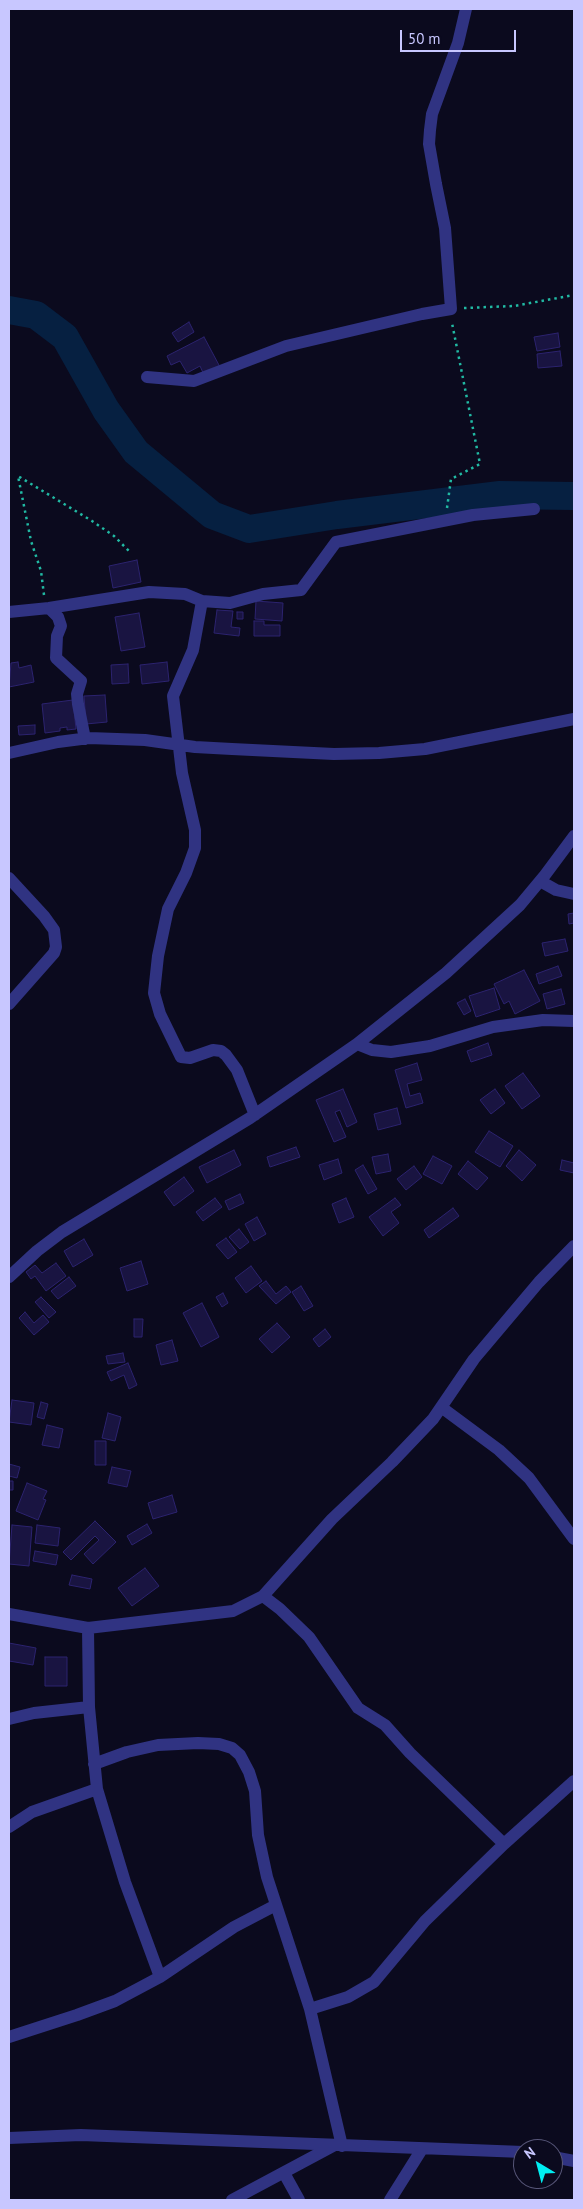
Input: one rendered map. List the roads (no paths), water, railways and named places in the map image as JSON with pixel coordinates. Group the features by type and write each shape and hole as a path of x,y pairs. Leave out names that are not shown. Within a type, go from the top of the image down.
{"street":[{"path":"147,377 194,381 286,346 451,309 445,228 429,144 432,114 458,43 466,9"},
{"path":"9,612 48,608 149,592 185,594 202,601 230,603 263,594 301,590 336,542 473,515 534,509"},
{"path":"202,601 194,650 173,696 178,744 196,839 191,860 168,909 158,956 154,993 160,1014 181,1057 190,1058 213,1050 221,1051 236,1070 255,1114"},
{"path":"48,608 58,617 61,626 57,636 56,658 81,681 77,694 78,710 85,739"},
{"path":"9,753 85,739 146,740 178,744 334,754 378,753 425,750 574,719"},
{"path":"9,1277 37,1251 62,1232 255,1114 357,1044 446,973 520,905 540,882 574,836"},
{"path":"9,878 44,916 54,930 56,948 54,953 9,1004"},
{"path":"540,882 556,890 574,894"},
{"path":"357,1044 372,1050 391,1052 430,1046 494,1027 543,1020 574,1021"},
{"path":"9,1614 88,1628 233,1611 263,1596 332,1519 392,1462 433,1419 474,1359 539,1282 574,1246"},
{"path":"441,1407 499,1450 529,1478 574,1539"},
{"path":"263,1596 280,1608 309,1637 358,1708 384,1725 410,1753 504,1844"},
{"path":"88,1628 89,1708 97,1789 125,1882 160,1977"},
{"path":"9,1719 34,1713 89,1708"},
{"path":"94,1764 127,1752 158,1744 198,1742 219,1744 232,1748 240,1754 249,1772 254,1791 262,1855 276,1905 310,2009 337,2146"},
{"path":"310,2009 348,1997 374,1982 425,1921 504,1844 574,1781"},
{"path":"9,1827 32,1812 97,1789"},
{"path":"9,2037 77,2016 115,2001 160,1977 234,1927 276,1905"},
{"path":"9,2138 80,2136 513,2152"},
{"path":"232,2200 337,2146"},
{"path":"390,2200 422,2149"},
{"path":"284,2173 299,2200"}],"waterway":[{"path":"9,310 36,315 65,337 106,410 136,452 212,515 249,529 337,515 500,495 574,496"}]}
